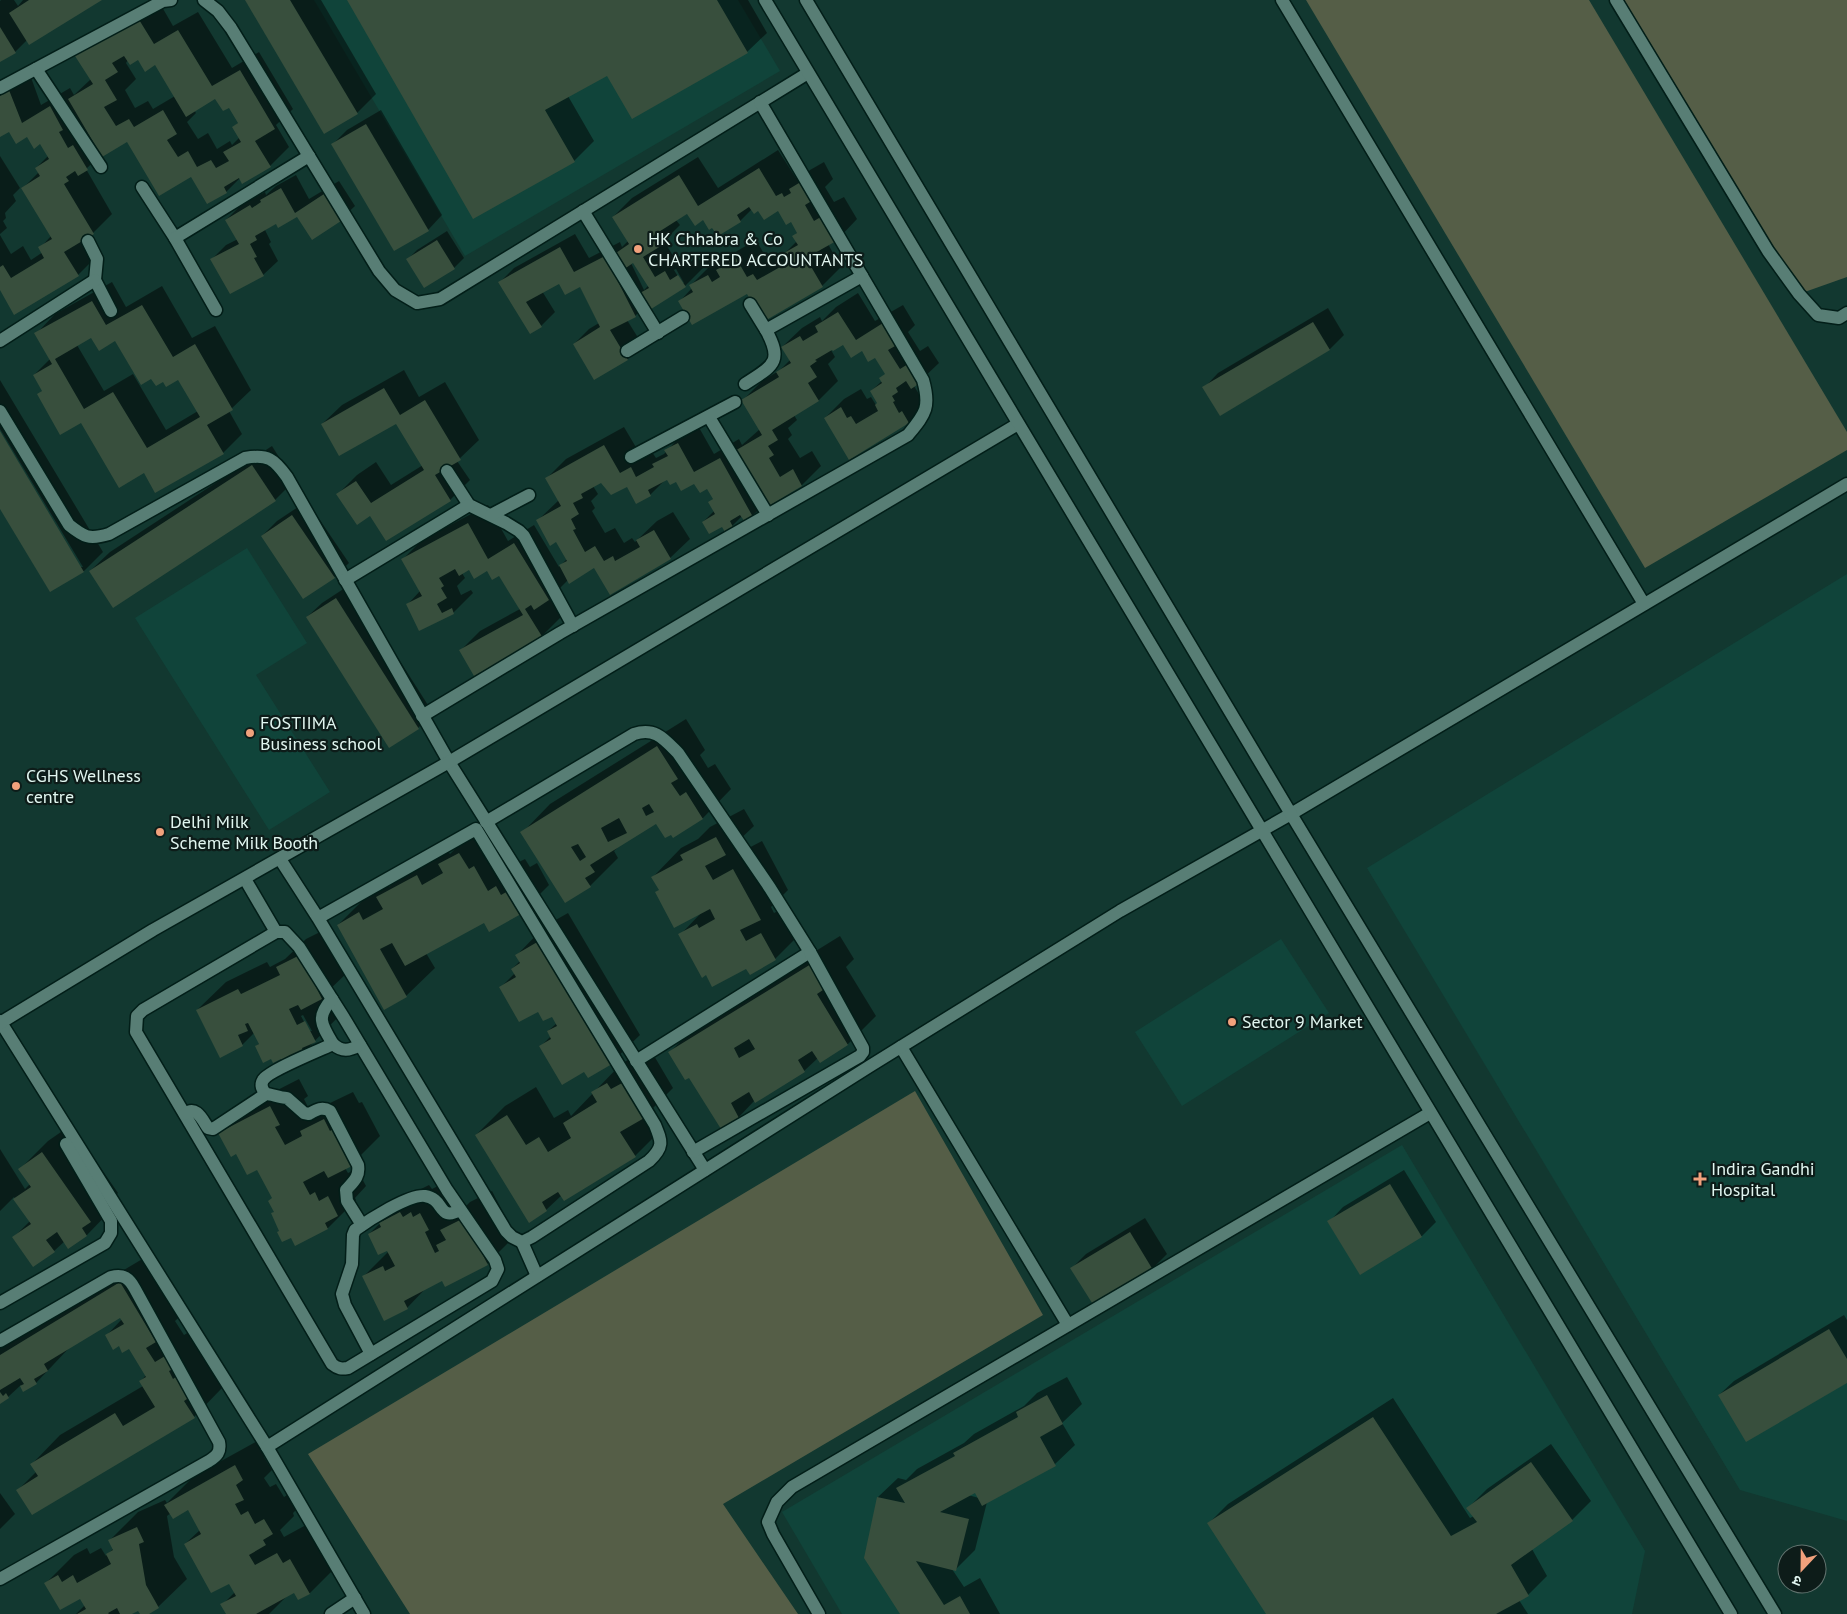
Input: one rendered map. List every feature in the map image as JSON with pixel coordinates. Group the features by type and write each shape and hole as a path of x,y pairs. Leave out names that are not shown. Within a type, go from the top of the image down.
{"street":[{"path":"0,88 164,1 171,0"},
{"path":"204,0 218,11 231,28 379,270 395,290 417,303 440,299 808,74"},
{"path":"764,0 1731,1614"},
{"path":"806,0 1291,814 1775,1614"},
{"path":"1282,0 1644,604"},
{"path":"1616,0 1768,251 1799,294 1818,315 1838,318 1847,313"},
{"path":"36,69 100,167"},
{"path":"422,716 573,626 908,435 922,418 928,398 923,380 760,102"},
{"path":"175,238 308,156"},
{"path":"142,187 175,238 216,310"},
{"path":"583,211 658,333"},
{"path":"88,241 97,259 95,280 111,311"},
{"path":"766,330 862,276"},
{"path":"0,341 95,280"},
{"path":"745,384 769,368 774,361 773,344 750,304"},
{"path":"627,351 684,317"},
{"path":"631,457 735,402"},
{"path":"0,412 69,525 81,534 94,539 108,534 245,458 266,457 277,464 287,477 449,762 704,1170"},
{"path":"709,417 768,515"},
{"path":"364,1614 267,1447 0,1022 153,930 449,762 1018,424"},
{"path":"447,471 469,504 519,531 524,536 573,626"},
{"path":"267,1447 704,1170 1120,911 1261,832 1847,484"},
{"path":"491,515 529,495"},
{"path":"345,580 469,504"},
{"path":"486,822 634,734 644,731 653,733 664,739 678,753 770,888 810,952 863,1048 863,1052 860,1056 693,1152"},
{"path":"318,918 476,829 479,833 661,1138 660,1148 649,1161 522,1242"},
{"path":"280,858 506,1231 512,1237 522,1242 537,1276"},
{"path":"245,879 276,932"},
{"path":"276,932 285,932 292,938 332,999 460,1210 495,1260 498,1268 492,1281 348,1368 337,1368 332,1364 136,1032 137,1016 143,1010 276,932"},
{"path":"636,1061 810,952"},
{"path":"332,999 324,1008 321,1016 322,1023 333,1044 344,1050 350,1050 360,1045"},
{"path":"266,1094 263,1091 262,1084 264,1078 268,1075 333,1044"},
{"path":"901,1047 1068,1325"},
{"path":"185,1114 190,1110 194,1111 208,1128 213,1129 266,1094 287,1098 304,1113 309,1114 320,1108 330,1111 358,1165 359,1172 356,1179 346,1190 347,1201 362,1225"},
{"path":"819,1614 768,1522 777,1502 792,1488 1430,1113"},
{"path":"66,1144 111,1221 112,1233"},
{"path":"371,1354 345,1305 342,1294 352,1264 353,1235 355,1230 416,1196 426,1196 433,1199 448,1214 460,1210"},
{"path":"0,1303 105,1243 112,1233 128,1224"},
{"path":"0,1341 111,1278 125,1276 130,1280 135,1289 219,1442 220,1448 216,1457 0,1579"},
{"path":"331,1614 355,1598"}],"shaded area":[{"path":"314,0 738,0 780,71 465,256"},
{"path":"1306,0 1589,0 1847,432 1847,450 1645,568"},
{"path":"1618,0 1847,0 1847,277 1799,294"},
{"name":"FOSTIIMA Business school","path":"247,548 307,643 256,675 330,792 269,830 135,618"},
{"name":"Indira Gandhi Hospital","path":"1847,574 1847,1521 1740,1490 1367,868"},
{"name":"Sector 9 Market","path":"1281,939 1329,1013 1182,1106 1135,1032"},
{"path":"915,1091 1043,1315 723,1504 798,1614 410,1614 308,1454"},
{"path":"1402,1145 1645,1551 1632,1614 842,1614 782,1512"}],"building":[{"path":"29,0 102,0 29,45 9,13"},
{"path":"245,0 290,0 358,114 324,134"},
{"path":"347,0 717,0 748,53 632,119 607,76 545,110 575,162 473,219"},
{"path":"138,18 154,44 178,30 212,86 240,70 275,129 255,141 271,167 242,184 239,178 224,187 227,193 207,204 191,177 159,196 127,142 102,157 68,99 93,84 75,56","holes":["124,56 130,65 138,60 145,72 155,65 186,117 215,99 223,111 229,108 238,123 232,127 241,142 223,152 229,161 216,168 211,160 197,167 188,151 178,157 167,140 177,134 163,110 134,127 129,119 116,126 104,107 117,100 105,80 118,72 112,63"]},
{"path":"0,27 16,53 0,62"},
{"path":"9,90 22,123 50,106 63,130 59,132 68,148 73,145 88,170 78,176 75,171 66,177 69,181 64,184 94,234 64,252 79,276 14,315 0,290 0,267 3,265 11,278 44,258 38,247 52,239 21,188 40,176 35,168 49,159 40,144 34,149 27,137 16,144 9,132 0,137 0,96"},
{"path":"366,124 429,231 394,251 331,144"},
{"name":"HK Chhabra & Co CHARTERED ACCOUNTANTS","path":"759,168 776,196 782,193 784,197 791,193 789,189 804,180 815,199 805,205 814,221 824,215 838,240 806,258 823,287 763,322 747,294 692,325 678,301 693,292 689,285 708,275 712,282 720,277 716,270 736,258 747,277 753,274 757,280 789,262 784,253 798,245 792,236 797,233 791,222 786,225 778,211 764,220 758,211 754,214 749,207 737,215 741,222 718,236 712,228 709,230 703,220 695,226 687,214 654,235 661,246 643,257 655,277 665,271 670,280 678,275 686,287 648,311 638,294 649,288 633,263 623,270 613,255 629,244 612,217 679,175 698,206"},
{"path":"281,188 295,213 324,194 341,221 312,240 297,217 278,228 276,224 255,236 257,240 250,244 257,257 254,258 264,276 230,294 210,259 239,244 225,220 250,205 252,208 261,202 260,200"},
{"path":"437,240 455,269 424,288 406,259"},
{"path":"560,247 574,272 605,256 636,317 610,330 628,360 594,380 573,344 600,327 580,287 565,295 559,284 526,302 542,327 530,334 498,282"},
{"path":"92,301 106,325 142,305 173,357 195,344 233,410 207,425 224,454 155,493 144,473 119,488 81,423 60,435 37,394 42,391 33,375 52,364 34,333","holes":["91,338 99,351 115,341 141,385 151,379 156,386 163,382 166,387 178,380 200,417 147,448 113,392 84,409 55,359"]},
{"path":"838,312 856,340 883,323 897,345 888,350 900,369 908,364 920,383 911,389 906,381 896,388 898,392 892,396 899,413 902,411 909,423 849,460 824,418 841,407 847,418 851,416 856,424 878,411 875,405 877,403 870,391 882,383 879,378 885,374 875,358 868,362 862,351 851,358 843,345 815,360 817,361 810,366 817,377 808,383 819,401 772,430 778,440 768,446 774,455 769,458 780,477 793,469 802,486 767,507 733,452 762,435 741,400 779,377 776,372 791,363 781,347 800,336 803,341 818,332 815,326"},
{"path":"1313,322 1330,350 1220,416 1202,387"},
{"path":"384,388 400,415 425,400 461,460 435,475 451,501 386,541 370,516 357,525 336,494 356,481 371,503 424,470 396,424 339,456 321,424"},
{"path":"0,431 84,572 50,592 0,509"},
{"path":"678,443 694,472 720,458 753,517 745,522 740,515 730,521 733,527 725,532 722,527 709,534 702,522 715,514 708,502 713,499 707,489 700,493 694,484 681,491 676,482 670,485 667,480 648,490 651,496 636,504 627,487 611,495 601,483 581,494 583,498 573,503 579,514 571,519 576,529 573,530 585,552 595,546 604,561 613,556 615,561 640,547 636,540 654,530 671,559 610,595 594,568 569,584 559,565 567,561 556,542 550,546 536,520 561,506 545,478 604,445 620,473 631,467 636,477 654,467 652,464 668,456 664,450"},
{"path":"252,465 276,501 113,608 89,571"},
{"path":"292,515 335,578 303,599 261,536"},
{"path":"468,523 488,559 514,543 549,600 534,610 531,605 525,609 543,638 474,676 459,650 523,615 499,576 492,580 487,571 474,579 469,570 459,576 455,569 439,578 444,586 441,588 447,598 437,604 442,613 452,608 454,614 419,631 406,604 422,596 401,559"},
{"path":"336,598 419,729 389,748 306,617"},
{"path":"657,746 678,779 671,783 680,796 686,792 703,819 673,838 671,835 665,838 656,824 590,865 595,872 585,878 591,887 565,903 520,832","holes":["649,804 654,812 646,816 642,808","619,818 627,833 608,842 601,828","578,844 586,857 580,861 571,847"]},
{"path":"716,837 726,855 705,866 713,880 733,869 761,920 740,930 746,941 761,933 776,960 750,975 746,969 712,987 706,975 702,978 678,934 697,924 699,928 715,919 710,909 674,928 655,892 659,890 651,877 683,860 680,855"},
{"path":"459,853 469,869 474,866 488,891 496,886 501,895 508,891 521,914 489,932 484,923 405,966 392,943 380,949 407,997 384,1010 337,925 359,912 363,920 383,909 376,897 417,875 422,885 443,873 438,864"},
{"path":"539,941 612,1064 588,1078 584,1072 562,1085 539,1046 551,1039 547,1031 557,1026 552,1017 543,1021 538,1012 519,1022 499,987 516,977 511,969 520,963 515,955"},
{"path":"300,955 322,999 301,1010 298,1005 289,1009 297,1025 305,1021 316,1042 302,1048 304,1053 283,1063 281,1059 273,1063 271,1059 263,1063 255,1046 259,1044 248,1023 245,1024 248,1031 238,1035 243,1046 220,1058 196,1010 238,989 241,994 280,975 276,967"},
{"path":"811,964 826,988 817,994 848,1045 820,1063 812,1051 798,1060 805,1072 755,1103 749,1092 731,1103 739,1118 721,1129 689,1078 685,1080 668,1052","holes":["749,1039 755,1049 739,1058 734,1048"]},
{"path":"624,1082 646,1117 620,1132 636,1157 564,1201 558,1192 542,1202 547,1211 529,1223 475,1135 507,1115 526,1145 539,1137 548,1152 571,1138 563,1123 597,1102 591,1092 607,1083 611,1089"},
{"path":"270,1106 280,1125 275,1127 285,1145 302,1136 300,1131 324,1119 330,1131 333,1129 352,1166 328,1178 324,1171 303,1182 310,1195 315,1192 319,1201 328,1196 338,1216 325,1223 328,1229 295,1246 291,1238 282,1242 277,1232 279,1231 271,1213 274,1212 268,1201 272,1198 257,1170 247,1175 236,1154 231,1157 218,1133"},
{"path":"42,1152 91,1222 82,1228 87,1236 68,1249 57,1232 46,1240 55,1252 33,1267 12,1237 31,1224 13,1199 31,1187 18,1169"},
{"path":"1390,1184 1422,1237 1360,1275 1327,1221"},
{"path":"400,1212 403,1217 411,1212 413,1217 420,1213 429,1230 425,1232 435,1253 439,1251 436,1245 446,1240 440,1230 464,1218 488,1265 445,1287 442,1281 404,1301 408,1309 384,1321 362,1276 383,1266 385,1271 395,1266 387,1251 378,1255 368,1234 381,1227 379,1223"},
{"path":"1130,1232 1153,1270 1094,1306 1070,1268"},
{"path":"120,1282 156,1342 146,1348 155,1362 165,1356 173,1369 169,1371 173,1379 177,1376 190,1397 184,1401 195,1418 32,1515 16,1490 38,1476 30,1464 115,1413 123,1426 155,1407 139,1381 146,1377 129,1349 122,1353 119,1346 113,1350 105,1335 124,1324 120,1318 44,1364 48,1371 34,1379 37,1384 23,1392 20,1386 24,1384 20,1378 0,1390 0,1355"},
{"path":"1829,1329 1847,1359 1847,1383 1746,1442 1718,1395"},
{"path":"0,1392 3,1396 6,1393 9,1398 0,1404"},
{"path":"1047,1395 1063,1424 1040,1437 1056,1466 982,1506 975,1493 940,1512 969,1519 956,1571 916,1561 944,1605 960,1596 970,1614 900,1614 864,1558 877,1497 905,1503 896,1488 955,1456 953,1453 1018,1417 1016,1412"},
{"path":"1373,1417 1451,1536 1477,1522 1466,1508 1531,1462 1573,1521 1511,1565 1529,1596 1496,1614 1266,1614 1207,1523"},
{"path":"235,1465 243,1480 236,1485 244,1500 235,1504 241,1515 248,1511 255,1524 264,1519 273,1534 263,1540 266,1545 249,1555 255,1565 277,1553 283,1563 290,1559 310,1594 298,1600 294,1593 256,1614 226,1614 220,1604 236,1596 229,1584 211,1593 184,1544 201,1534 188,1510 173,1519 164,1505"},
{"path":"137,1527 144,1542 139,1544 146,1585 159,1608 149,1614 140,1614 138,1611 132,1614 120,1614 117,1608 109,1614 77,1614 86,1609 80,1599 60,1610 44,1583 58,1575 62,1582 73,1575 77,1583 111,1564 106,1554 113,1550 108,1540"}],"place":[{"name":"HK Chhabra & Co CHARTERED ACCOUNTANTS","path":"638,249"},
{"name":"FOSTIIMA Business school","path":"250,733"},
{"name":"CGHS Wellness centre","path":"16,786"},
{"name":"Delhi Milk Scheme Milk Booth","path":"160,832"},
{"name":"Sector 9 Market","path":"1232,1022"},
{"name":"Indira Gandhi Hospital","path":"1700,1179"}]}
